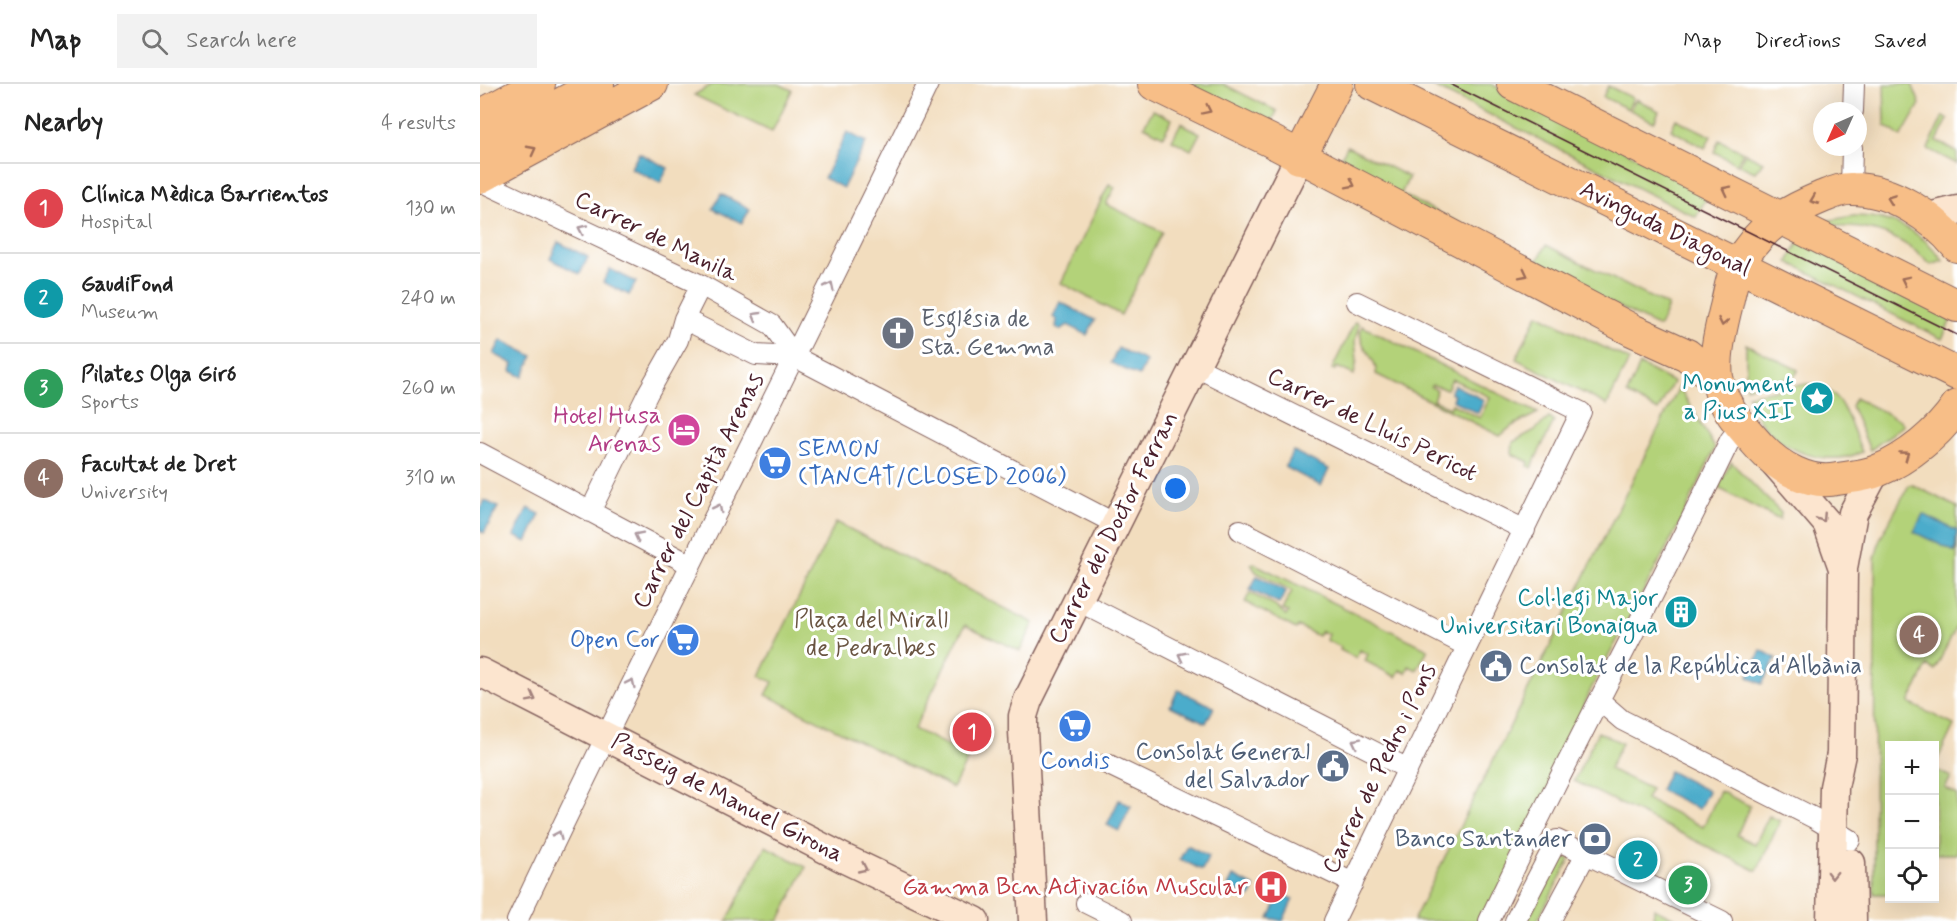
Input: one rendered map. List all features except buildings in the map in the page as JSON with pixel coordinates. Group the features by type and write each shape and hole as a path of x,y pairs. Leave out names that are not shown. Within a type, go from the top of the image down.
{"main road":[{"path":"480,116 539,84"},
{"path":"480,148 598,84"},
{"path":"480,179 652,84"},
{"path":"1154,84 1632,330 1687,355 1718,381"},
{"path":"1299,158 1337,84"},
{"name":"Avinguda Diagonal","path":"1372,84 1957,374"},
{"path":"1513,84 1957,306"},
{"path":"1957,246 1942,214 1851,188 1827,195 1778,217 1761,233 1738,265 1722,324 1718,381 1730,411 1770,458 1802,476 1830,481 1875,472 1894,463 1934,433 1957,406"}],"street":[{"name":"Carrer del Capità Arenas","path":"517,921 605,735 795,357 928,84"},
{"path":"1853,102 1854,84"},
{"path":"1851,188 1852,156"},
{"name":"Carrer del Doctor Ferran","path":"1033,921 1023,716 1028,700 1299,158"},
{"name":"Carrer de Manila","path":"480,179 701,285 772,325 795,357"},
{"path":"590,512 648,393 678,340 684,319 701,285"},
{"name":"Carrer de Pedro i Pons","path":"1334,921 1581,412 1357,302"},
{"name":"Carrer de Manila","path":"684,319 756,355 795,357 1114,524"},
{"name":"Carrer de Lluís Pericot","path":"1196,367 1525,530"},
{"path":"1489,921 1543,807 1600,701 1730,440 1742,426"},
{"path":"480,453 689,564"},
{"path":"1770,458 1827,523 1843,568"},
{"path":"1831,921 1851,783 1841,754 1843,568 1853,513 1875,472"},
{"path":"1240,530 1467,646"},
{"path":"1078,601 1408,769"},
{"name":"Passeig de Manuel Girona","path":"480,672 845,859 975,921"},
{"path":"1600,701 1622,720 1842,834"},
{"path":"1107,764 1353,883"},
{"path":"1842,834 1852,921"},
{"path":"1515,921 1557,840 1722,921"},
{"path":"1550,921 1586,854"},
{"path":"1086,903 1122,921"}],"green space":[{"path":"713,84 779,84 792,90 772,132 694,95"},
{"path":"1185,84 1223,84 1277,111 1267,132"},
{"path":"1428,84 1491,84 1709,193 1696,217"},
{"path":"1884,84 1912,84 1920,104 1901,137 1885,125"},
{"path":"1608,86 1633,98 1628,109 1603,97"},
{"path":"1636,99 1659,111 1654,122 1630,110"},
{"path":"1153,110 1172,119 1163,136 1144,126"},
{"path":"1943,116 1948,119 1937,141 1957,152 1957,164 1928,149"},
{"path":"1676,119 1711,136 1705,148 1671,130"},
{"path":"1181,123 1200,133 1191,150 1172,140"},
{"path":"1719,140 1743,152 1737,164 1714,152"},
{"path":"1347,146 1409,177 1401,194 1537,262 1546,245 1668,306 1659,327 1337,167"},
{"path":"1745,153 1763,162 1755,172 1739,165"},
{"path":"1109,184 1115,187 1106,204 1162,232 1121,315 1061,283"},
{"path":"1853,216 1879,218 1904,227 1926,241 1943,261 1931,265 1917,252 1893,237 1825,221"},
{"path":"1801,238 1954,313 1942,339 1788,262"},
{"path":"1538,314 1629,360 1607,405 1516,359"},
{"path":"1355,322 1359,324 1355,341 1357,360 1354,375 1337,367 1335,370 1332,369"},
{"path":"1362,326 1538,413 1512,426 1500,436 1376,374 1374,362 1363,345 1360,333","holes":["1452,379 1490,397 1480,418 1452,404 1450,408 1433,400 1437,390 1431,387 1432,385 1447,389"]},
{"path":"1746,344 1798,371 1794,377 1746,387"},
{"path":"1640,365 1673,382 1658,411 1627,394"},
{"path":"1806,384 1828,390 1836,398 1848,418 1862,452 1835,458 1808,455 1783,443 1763,425 1748,395"},
{"path":"1679,387 1715,448 1681,521 1591,689 1583,708 1582,736 1489,921 1413,921"},
{"path":"1855,398 1900,420 1904,425 1870,450 1851,406"},
{"path":"1549,418 1554,421 1531,468 1528,466 1529,462 1512,454 1513,442 1535,430"},
{"path":"1731,462 1781,513 1780,520 1718,488"},
{"path":"1909,485 1957,507 1957,625 1935,670 1927,666 1909,703 1954,725 1939,757 1939,741 1885,741 1885,894 1874,894 1875,559 1880,539"},
{"name":"Plaça del Mirall de Pedralbes","path":"836,522 1034,623 1020,651 965,625 914,729 969,756 953,788 766,695 773,682 760,676"},
{"path":"1251,564 1428,649 1417,670 1409,666 1406,673 1400,670 1396,677 1365,661 1368,654 1360,650 1356,658 1340,650 1341,647 1326,640 1328,634 1321,631 1318,636 1298,626 1296,629 1245,602 1250,593 1275,606 1286,616 1288,612 1282,610 1292,591 1256,572"},
{"path":"1598,732 1622,743 1609,769 1651,789 1646,799 1703,827 1720,791 1750,806 1737,835 1755,844 1769,816 1780,821 1757,871 1574,781"},
{"path":"1939,771 1951,777 1945,788 1957,795 1957,854 1939,854"},
{"path":"765,846 806,867 779,921 727,921"},
{"path":"1561,855 1570,859 1537,921 1526,921"},
{"path":"1654,908 1680,921 1653,921"}],"water":[{"path":"847,132 866,142 843,188 824,178"},
{"path":"639,153 668,168 660,183 631,168"},
{"path":"721,194 750,209 742,223 713,209"},
{"path":"558,242 588,257 580,274 550,259"},
{"path":"610,269 636,282 629,295 603,282"},
{"path":"1060,302 1095,320 1087,335 1068,325 1060,330 1056,327 1057,320 1053,317"},
{"path":"501,340 533,356 523,377 511,371 513,364 494,354"},
{"path":"1118,348 1146,361 1139,376 1111,363"},
{"path":"1454,385 1484,400 1478,413 1452,400 1454,395 1450,393"},
{"path":"1293,451 1329,469 1321,486 1285,467"},
{"path":"484,500 498,507 484,533 480,531 480,509"},
{"path":"528,508 540,514 527,542 514,536"},
{"path":"1923,514 1957,531 1955,552 1914,532"},
{"path":"1257,576 1286,591 1279,604 1250,590"},
{"path":"1761,650 1776,658 1762,684 1748,677"},
{"path":"1178,690 1214,707 1206,723 1170,706"},
{"path":"1669,771 1708,791 1699,809 1660,790"},
{"path":"1119,800 1131,806 1119,831 1107,825"},
{"path":"1187,845 1209,856 1202,870 1180,859"},
{"path":"1233,876 1255,887 1250,898 1228,886"},
{"path":"1281,893 1293,899 1283,921 1269,918"}],"tram line":[{"path":"1450,84 1957,335"}],"place":[{"name":"Església de Sta. Gemma","path":"898,333"},
{"name":"Monument a Pius XII","path":"1817,398"},
{"name":"Hotel Husa Arenas","path":"684,430"},
{"name":"SEMON (TANCAT/CLOSED 2006)","path":"775,463"},
{"name":"Col·legi Major Universitari Bonaigua","path":"1681,612"},
{"name":"Facultat de Dret","path":"1919,635"},
{"name":"Open Cor","path":"683,640"},
{"name":"Consolat de la República d'Albània","path":"1496,666"},
{"name":"Condis","path":"1075,726"},
{"name":"Clínica Mèdica Barrientos","path":"972,732"},
{"name":"Consolat General del Salvador","path":"1333,766"},
{"name":"Banco Santander","path":"1595,839"},
{"name":"GaudiFond","path":"1638,860"},
{"name":"Pilates Olga Giró","path":"1688,885"},
{"name":"Gamma Bcn Activación Muscular","path":"1271,887"}]}
